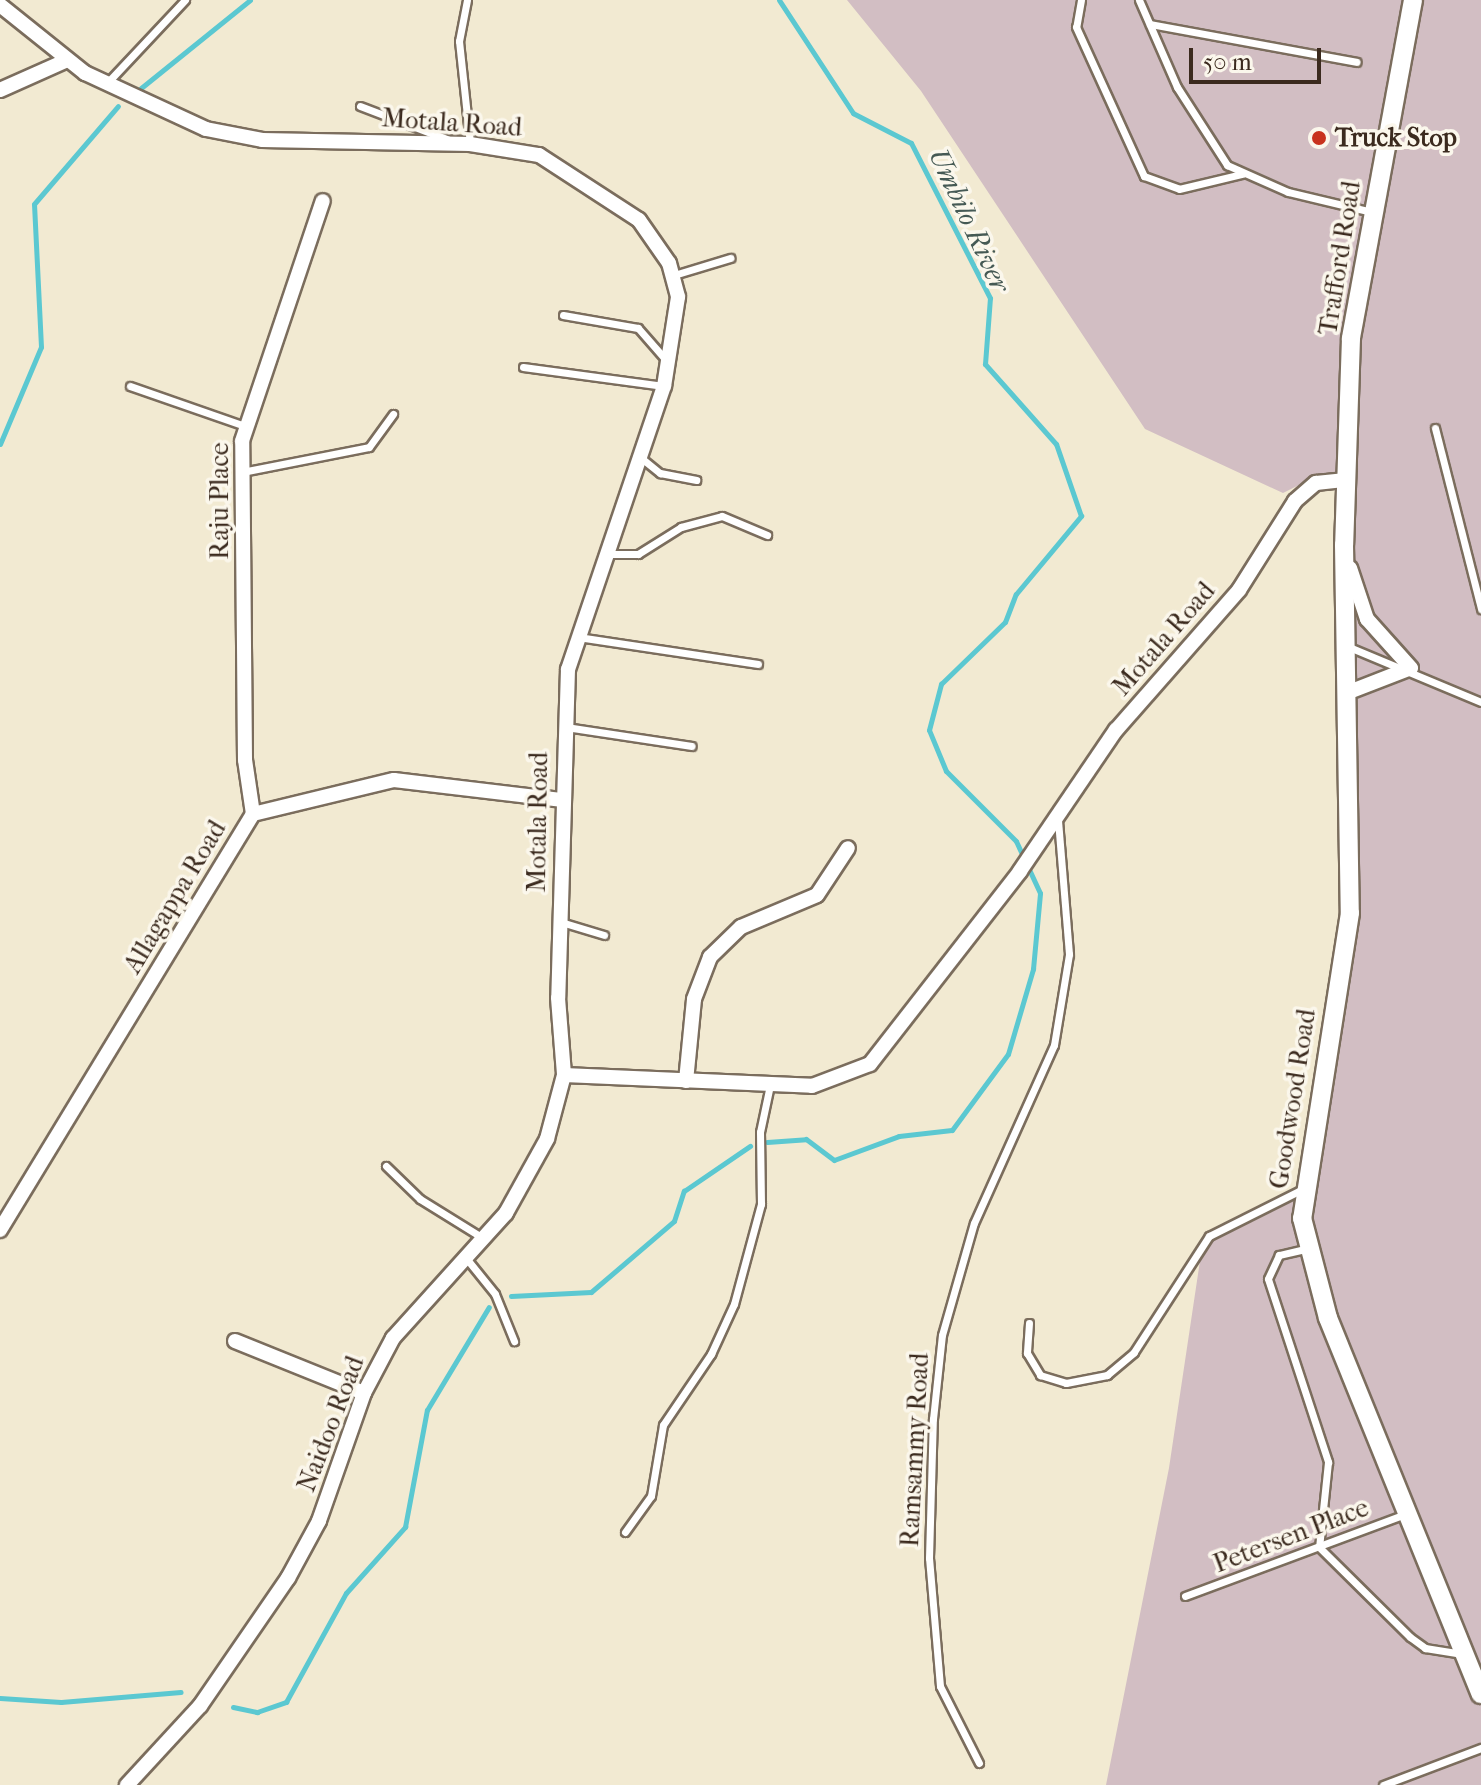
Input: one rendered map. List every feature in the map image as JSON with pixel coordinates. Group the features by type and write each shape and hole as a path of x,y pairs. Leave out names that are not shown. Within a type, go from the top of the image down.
{"street":[{"name":"Trafford Road","path":"1346,480 1351,338 1413,0"},
{"name":"Motala Road","path":"0,5 65,61 105,85 244,138 454,143 539,155 592,184 639,220 674,275 669,366 664,386 576,637 564,727 561,800 564,1075 770,1085 828,1083 870,1064 1020,871 1116,730 1239,590 1295,501 1316,483 1346,480"},
{"path":"0,90 65,61"},
{"name":"Raju Place","path":"253,814 245,760 242,472 245,426 323,201"},
{"name":"Goodwood Road","path":"1346,480 1344,545 1349,692 1350,913 1303,1189 1305,1249 1481,1693"},
{"path":"1344,545 1367,619 1411,668 1349,692"},
{"name":"Allagappa Road","path":"0,1230 253,814 394,780 561,800"},
{"path":"686,1081 694,999 710,957 741,927 817,895 848,848"},
{"name":"Naidoo Road","path":"136,1782 200,1706 288,1578 319,1521 364,1393 393,1338 484,1239 535,1166 564,1075"},
{"path":"235,1341 364,1393"}],"lane":[{"path":"105,85 185,0"},
{"path":"467,0 459,41 470,144"},
{"path":"1081,0 1076,27 1144,176 1179,189 1242,174"},
{"path":"1139,0 1213,148 1242,174 1372,212"},
{"path":"1150,24 1357,62"},
{"path":"360,106 410,119 454,143"},
{"path":"674,275 730,258"},
{"path":"563,315 638,328 669,366"},
{"path":"523,367 664,386"},
{"path":"130,386 245,426"},
{"path":"242,472 369,447 393,414"},
{"path":"1435,428 1481,609"},
{"path":"639,455 660,473 696,480"},
{"path":"604,554 638,554 681,527 722,516 767,535"},
{"path":"576,637 758,664"},
{"path":"1347,646 1411,668 1481,702"},
{"path":"564,727 692,746"},
{"name":"Ramsammy Road","path":"979,1763 946,1709 938,1671 929,1558 934,1403 942,1335 974,1223 1054,1045 1069,942 1057,818"},
{"path":"561,922 604,935"},
{"path":"625,1532 651,1496 663,1425 711,1354 734,1304 761,1204 760,1132 770,1085"},
{"path":"386,1166 420,1199 484,1239"},
{"path":"1029,1323 1027,1353 1040,1375 1066,1383 1107,1375 1134,1352 1209,1236 1303,1189"},
{"path":"1305,1249 1279,1255 1268,1279 1328,1462 1319,1547 1418,1643 1466,1654"},
{"path":"466,1258 495,1294 514,1341"},
{"name":"Petersen Place","path":"1185,1596 1410,1512"},
{"path":"1383,1785 1481,1748"}],"shaded area":[{"path":"847,0 1481,0 1481,1785 1106,1785 1169,1468 1204,1234 1301,1187 1347,911 1343,477 1317,476 1283,493 1145,429 921,91"}],"waterway":[{"path":"141,88 250,0"},
{"name":"Umbilo River","path":"767,1142 806,1139 834,1160 899,1136 952,1130 1008,1054 1033,969 1040,893 1016,841 946,771 929,730 941,684 1005,622 1016,594 1081,516 1056,444 985,364 990,298 911,143 853,113 779,0"},
{"path":"0,444 41,347 34,204 118,106"},
{"name":"Umbilo River","path":"511,1296 591,1292 674,1221 684,1191 750,1146"},
{"name":"Umbilo River","path":"233,1707 257,1712 286,1702 346,1593 405,1527 427,1410 489,1307"},
{"name":"Umbilo River","path":"0,1698 61,1702 181,1692"}],"place":[{"name":"Truck Stop","path":"1319,138"}]}
